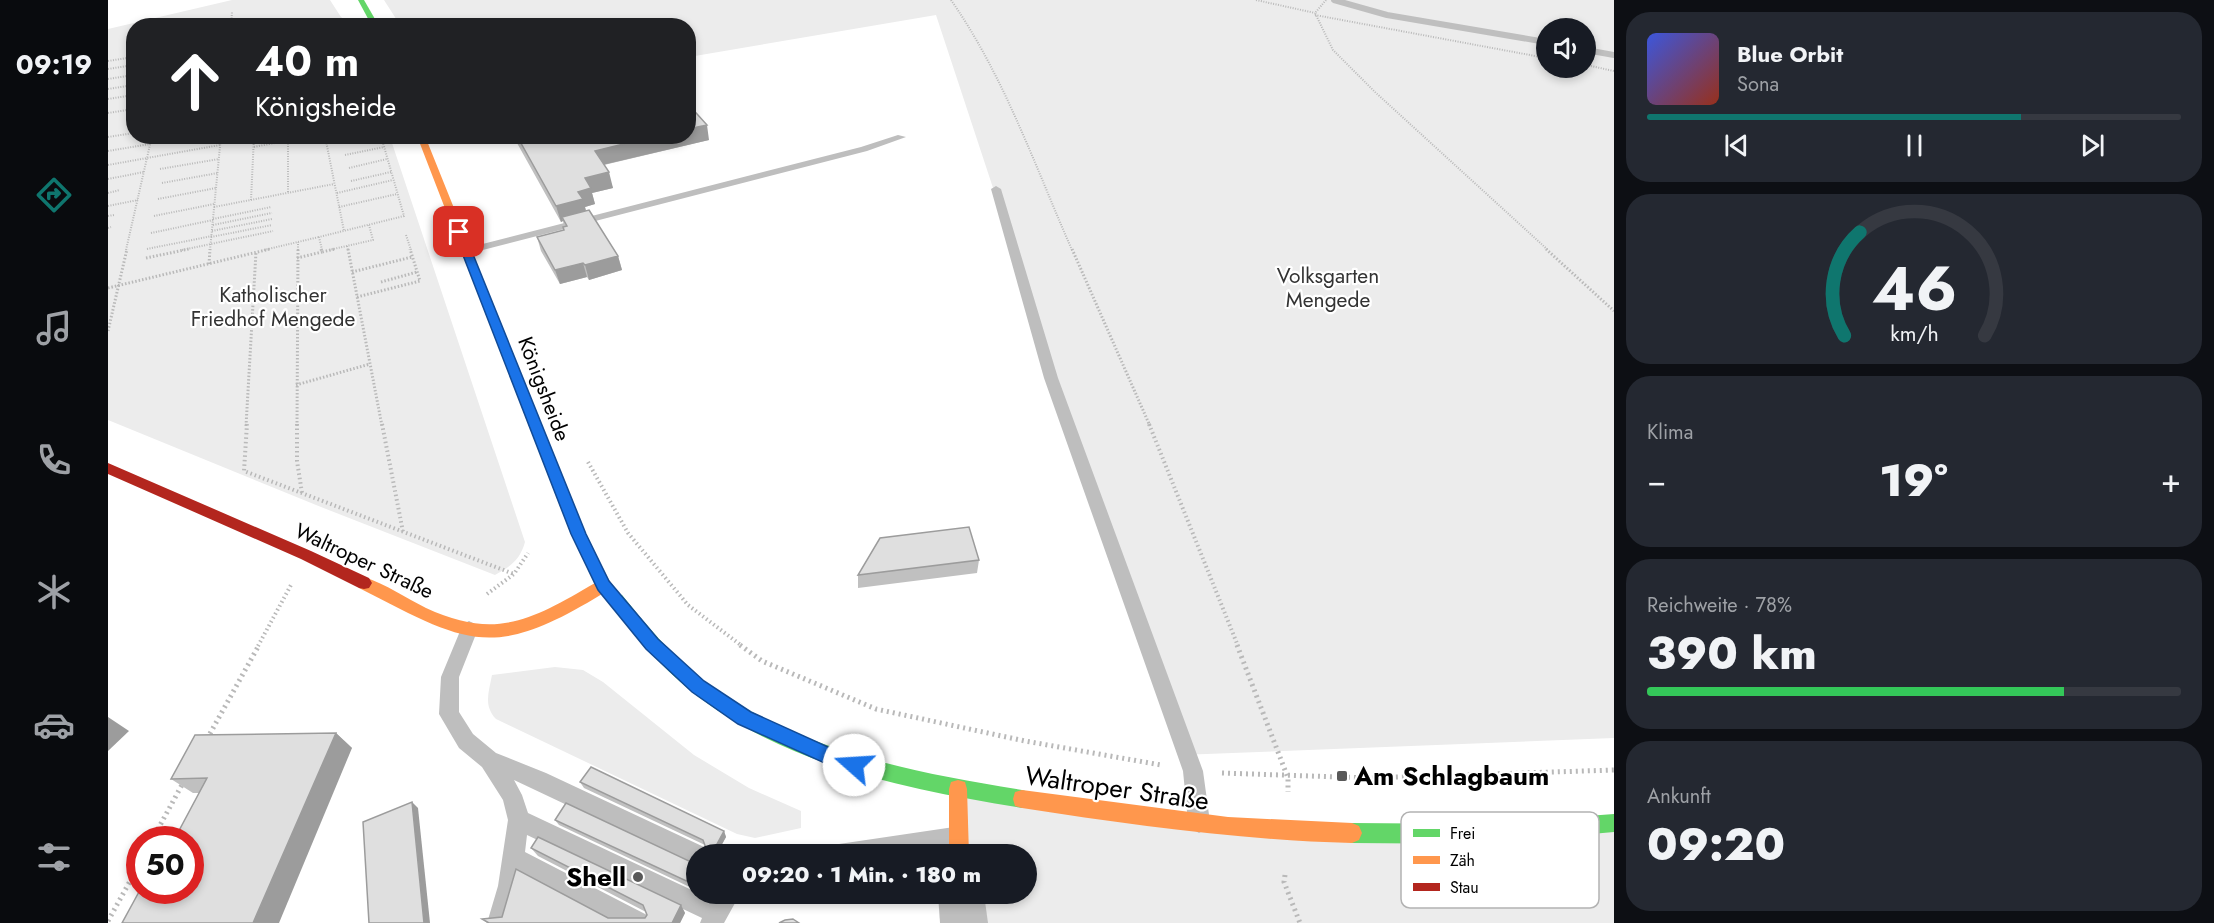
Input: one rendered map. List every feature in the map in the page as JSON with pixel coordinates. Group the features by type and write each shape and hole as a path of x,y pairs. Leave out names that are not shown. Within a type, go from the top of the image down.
{"main road":[{"path":"361,0 371,18"},
{"name":"Königsheide","path":"424,144 578,534 604,585 652,644"},
{"name":"Waltroper Straße","path":"108,468 306,555 448,624 483,633 528,624 564,608 604,585"},
{"name":"Waltroper Straße","path":"652,644 698,687 744,718 838,760 958,789 1199,825 1290,833 1401,834"},
{"path":"958,789 959,844"},
{"name":"Waltroper Straße","path":"1599,823 1614,822"}],"street":[{"path":"963,904 964,923"}],"lane":[{"path":"467,251 864,149 901,137"},
{"path":"996,189 1051,378 1193,771 1199,825"},
{"path":"469,629 450,677 449,714 466,741 489,760 512,795 519,820 509,886 498,923"},
{"path":"489,760 539,780 686,850"},
{"path":"519,820 713,918 722,904"},
{"path":"513,858 639,923"}],"path":[{"path":"951,0 965,20 998,79 1154,437 1288,778"},
{"path":"1256,0 1315,14 1536,56"},
{"path":"1315,14 1326,0"},
{"path":"232,12 232,18"},
{"path":"1315,14 1333,50 1375,92 1614,311"},
{"path":"108,61 126,58"},
{"path":"108,69 126,66"},
{"path":"1596,67 1614,70"},
{"path":"108,79 126,76"},
{"path":"108,89 126,86"},
{"path":"108,99 126,96"},
{"path":"108,114 126,111"},
{"path":"108,137 126,134"},
{"path":"108,151 150,144 108,331"},
{"path":"251,200 254,147 267,144"},
{"path":"288,144 288,193"},
{"path":"326,144 344,231"},
{"path":"108,288 404,216 383,144"},
{"path":"108,165 220,145 209,264"},
{"path":"345,156 384,147"},
{"path":"160,170 219,159"},
{"path":"350,168 387,159"},
{"path":"108,179 144,172"},
{"path":"162,183 218,172"},
{"path":"351,181 391,172"},
{"path":"336,193 393,180"},
{"path":"153,216 334,184"},
{"path":"158,199 216,188"},
{"path":"108,193 120,190"},
{"path":"339,207 397,194"},
{"path":"108,206 138,200"},
{"path":"151,233 271,207"},
{"path":"213,225 272,213"},
{"path":"108,216 114,215"},
{"path":"212,235 272,219"},
{"path":"147,249 272,225"},
{"path":"297,258 373,240 369,225"},
{"path":"146,258 273,231"},
{"path":"357,297 420,281 406,236"},
{"path":"319,237 322,252"},
{"path":"298,242 297,462 302,493"},
{"path":"346,246 404,532"},
{"path":"256,252 244,471 514,574"},
{"path":"352,272 412,257"},
{"path":"381,282 417,272"},
{"path":"296,385 370,364"},
{"path":"620,518 628,533 694,611 762,661 876,709 1025,741 1193,771 1288,778 1513,776 1614,770"},
{"path":"448,624 514,574 528,553"},
{"path":"202,750 306,555"},
{"path":"160,826 185,780"},
{"path":"1284,882 1300,923"},
{"path":"108,921 126,888"}],"green space":[{"name":"Katholischer Friedhof Mengede","path":"232,0 330,0 342,18 155,18"},
{"name":"Volksgarten Mengede","path":"384,0 1614,0 1614,738 1180,755 936,15 696,56 696,18 396,18"},
{"name":"Katholischer Friedhof Mengede","path":"126,25 126,144 392,144 525,542 514,562 506,569 495,575 108,420 108,29"},
{"path":"555,667 583,670 603,682 694,755 749,788 801,811 801,828 755,838 737,834 496,719 488,703 492,675"},
{"path":"958,789 1199,825 1401,824 1401,908 1599,908 1599,823 1614,823 1614,923 977,923 974,904 1037,904 1037,844 966,844"}],"building":[{"path":"696,113 707,125 696,127"},
{"path":"521,144 623,144 595,151 609,172 585,178 591,188 578,192 583,199 556,206"},
{"path":"589,210 618,256 555,270 537,237 564,230 563,227 567,226 562,217"},
{"path":"969,527 979,560 858,575 880,538"},
{"path":"336,733 253,923 122,923 132,904 204,904 204,826 181,826 207,778 171,779 195,735"},
{"path":"591,767 724,831 717,844 704,844 703,840 580,782"},
{"path":"412,802 424,923 369,923 363,822"},
{"path":"566,803 686,860 686,881 555,820"},
{"path":"538,837 681,905 672,923 489,923 482,919 502,917 516,869 608,918 645,918 647,915 643,905 531,848"},
{"path":"793,919 799,923 779,923 785,920"}],"waterway":[{"path":"1334,0 1387,15 1536,40"},
{"path":"1596,52 1614,55"}],"traffic: fast":[{"path":"361,0 371,18"},
{"path":"616,600 654,645 686,676 733,711 770,731 852,763 938,784 1022,799"},
{"path":"1599,824 1614,823"},
{"path":"1352,833 1401,833"}],"traffic: slow":[{"path":"424,144 578,534 604,585 616,600"},
{"path":"364,583 447,624 475,631 492,632 526,626 575,603 604,585"},
{"path":"958,789 959,844"},
{"path":"1022,799 1145,817 1228,826 1352,833"}],"traffic: jam":[{"path":"108,468 364,583"}],"place":[{"name":"Am Schlagbaum","path":"1342,776"},
{"name":"Shell","path":"638,877"}],"route":[{"path":"459,232 578,534 604,585 652,644 698,687 744,718 854,765"}]}
